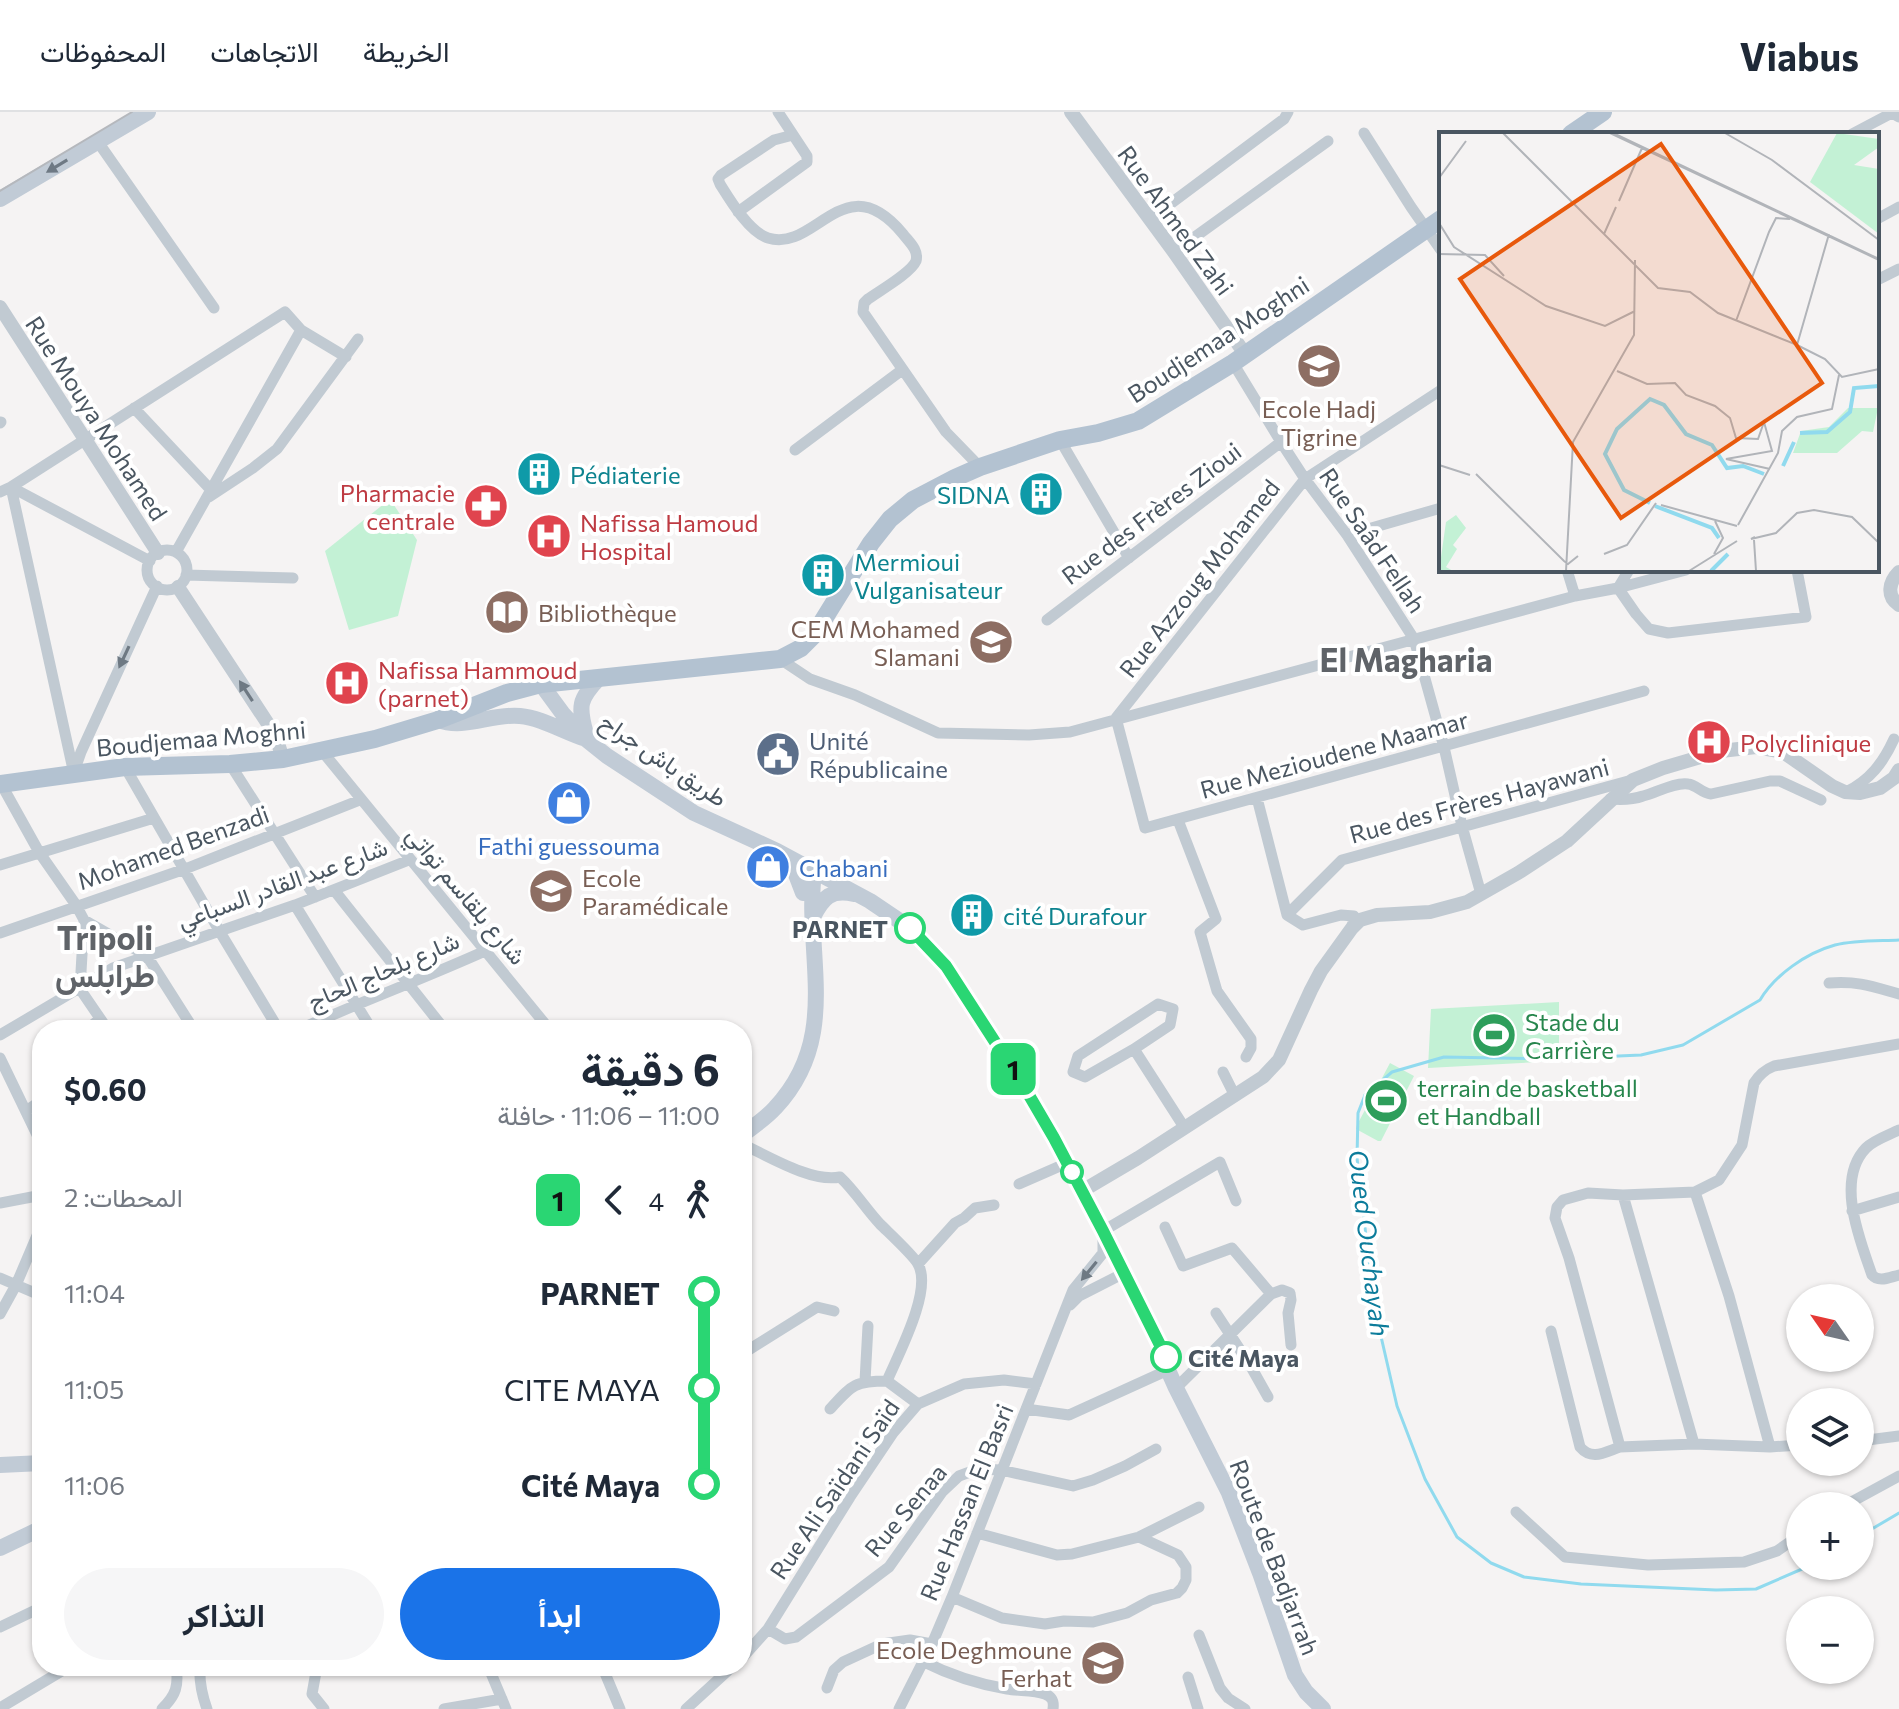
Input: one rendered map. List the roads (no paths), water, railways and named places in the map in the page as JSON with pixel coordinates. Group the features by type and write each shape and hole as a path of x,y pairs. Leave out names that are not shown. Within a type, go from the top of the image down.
{"main road":[{"path":"0,199 148,112"},
{"path":"1580,132 1603,112"},
{"name":"Boudjemaa Moghni","path":"0,783 125,767 283,759 375,739 541,684 780,659 801,648 814,635 871,543 890,519 913,500 980,467 1060,440 1138,421 1239,358 1434,224"},
{"path":"587,740 581,703 583,696 599,678"},
{"name":"طريق باش جراح","path":"541,684 563,714 607,756 694,813 796,862"},
{"path":"438,720 452,724 518,716 536,719 587,740"},
{"path":"752,1116 777,1093 794,1067 806,1030 808,1009 803,893 796,862"},
{"path":"752,1127 775,1108 797,1079 814,1037 817,1014 812,886 796,862"},
{"name":"Route de Badjarrah","path":"796,862 862,896 910,928 946,966 1026,1090 1103,1231 1166,1357 1176,1388 1229,1493 1295,1675 1323,1709"},
{"path":"813,918 821,903 832,894 844,892 862,896"},
{"path":"0,1465 32,1463"},
{"path":"0,1548 32,1533"}],"street":[{"path":"738,212 807,162 807,156 778,112"},
{"path":"1150,219 1284,119 1288,112"},
{"name":"Rue Ahmed Zahi","path":"1075,113 1174,252 1239,358"},
{"path":"1856,132 1892,113 1899,117"},
{"path":"1364,133 1411,207 1434,224"},
{"path":"793,135 774,140 721,175 718,179 720,184 738,212 758,232 769,238 784,239 798,235 834,212 848,208 873,209 892,221 914,247 917,256 910,269 864,303 863,312 946,432 980,467"},
{"path":"1174,252 1328,141"},
{"path":"98,142 214,308"},
{"path":"1879,218 1899,207"},
{"path":"1879,279 1899,269"},
{"path":"6,490 285,312 301,330 346,357"},
{"name":"Rue Mouya Mohamed","path":"2,316 84,440 154,557"},
{"path":"176,552 301,330"},
{"path":"209,495 277,449 358,339"},
{"name":"Rue Saâd Fellah","path":"1239,358 1281,442 1347,535 1414,639 1481,894"},
{"path":"795,450 902,370"},
{"name":"Rue Azzoug Mohamed","path":"1116,718 1305,479 1439,391"},
{"path":"134,408 209,495"},
{"path":"1060,440 1129,558"},
{"name":"Rue des Frères Zioui","path":"1047,620 1281,442"},
{"path":"6,490 154,557"},
{"path":"6,490 74,774"},
{"path":"1347,535 1439,509"},
{"path":"283,759 272,730 182,581 185,562 170,550 154,557 148,568 149,576 157,586 169,589 182,581 293,578"},
{"path":"1568,572 1575,596"},
{"path":"1618,588 1628,572"},
{"path":"780,659 810,679 855,695 938,733 1029,735 1070,732 1575,596 1678,572"},
{"path":"1618,588 1649,629 1668,633 1806,617 1797,572"},
{"path":"1899,572 1891,580 1890,589 1894,602 1899,605"},
{"path":"74,774 81,752 157,586"},
{"name":"Rue Mezioudene Maamar","path":"1116,718 1145,828 1644,691"},
{"path":"1845,792 1859,785 1878,767 1894,739"},
{"path":"1082,1191 1263,1077 1279,1060 1327,962 1360,920 1377,915 1430,912 1467,902 1567,841 1633,780 1721,751 1756,747 1783,752 1845,792 1860,793 1880,788 1899,770"},
{"name":"شارع بلقاسم تواتي","path":"322,751 542,1020"},
{"path":"230,764 315,897"},
{"path":"125,767 273,1020"},
{"name":"Rue des Frères Hayawani","path":"1287,915 1342,860 1633,780"},
{"path":"1610,799 1640,797 1684,783 1711,794 1780,781 1821,800"},
{"path":"0,783 39,852 84,920 80,989 100,1019"},
{"path":"1257,798 1287,915 1303,925 1341,915 1354,916 1352,928"},
{"name":"Mohamed Benzadi","path":"0,933 185,869 360,800"},
{"path":"0,865 154,818"},
{"path":"1178,820 1216,919 1200,932 1217,991 1251,1039 1251,1048 1246,1057"},
{"name":"شارع عبد القادر السباعي","path":"0,1035 113,968 295,905 409,860"},
{"path":"334,890 437,1020"},
{"path":"295,905 366,1020"},
{"path":"84,920 147,956 188,1020"},
{"name":"شارع بلحاج الحاج","path":"320,1020 485,951"},
{"path":"1829,983 1863,984 1899,994"},
{"path":"1158,1004 1173,1009 1170,1025 1134,1049 1085,1077 1073,1072 1078,1056 1158,1004"},
{"path":"1620,1447 1569,1258 1555,1218 1557,1207 1563,1200 1588,1193 1695,1192 1719,1180 1742,1145 1758,1075 1767,1069 1899,1044"},
{"path":"1134,1049 1184,1127"},
{"path":"0,1058 32,1123"},
{"path":"1223,1072 1235,1096"},
{"path":"26,1111 32,1107"},
{"path":"1899,1130 1867,1147 1856,1162 1851,1178 1852,1211 1874,1278 1880,1280 1899,1275"},
{"path":"752,1148 809,1174 828,1179 840,1177 918,1264 922,1281 918,1306 887,1381"},
{"path":"1103,1231 1220,1162 1236,1201"},
{"path":"1019,1184 1067,1163"},
{"path":"1695,1192 1729,1296 1770,1447"},
{"path":"1623,1195 1694,1444"},
{"path":"0,1203 32,1197"},
{"path":"1852,1211 1899,1197"},
{"path":"918,1264 955,1223 975,1208 994,1205"},
{"path":"1165,1227 1183,1266 1232,1248 1271,1294"},
{"name":"Rue Hassan El Basri","path":"899,1709 952,1597 1073,1290 1103,1253 1103,1231"},
{"path":"0,1314 32,1247"},
{"path":"1067,1308 1079,1296 1124,1273"},
{"path":"0,1278 32,1292"},
{"path":"1176,1388 1271,1294 1282,1290 1290,1293 1291,1345"},
{"path":"752,1348 817,1307 834,1311"},
{"path":"1216,1313 1268,1397"},
{"path":"865,1381 868,1326"},
{"path":"1551,1331 1580,1447 1585,1453 1594,1456 1620,1447 1694,1444 1786,1446"},
{"path":"1026,1409 1069,1415 1168,1370"},
{"name":"Rue Ali Saïdani Saïd","path":"752,1647 768,1629 884,1445 918,1404 964,1384 1004,1380 1036,1384"},
{"path":"830,1409 850,1387 865,1381 887,1381 918,1404"},
{"path":"1874,1439 1899,1436"},
{"path":"1001,1470 1073,1486 1114,1471 1156,1449"},
{"name":"Rue Senaa","path":"768,1629 785,1639 796,1637 889,1567 942,1492 959,1476 978,1469 1001,1470"},
{"path":"1870,1492 1899,1476"},
{"path":"977,1533 1057,1555 1082,1553 1139,1537 1199,1507"},
{"path":"1516,1512 1565,1557 1648,1565 1744,1562 1786,1545"},
{"path":"952,1597 1002,1618 1045,1624 1093,1622 1127,1613 1151,1600 1177,1593 1186,1580 1186,1567 1178,1555 1139,1537"},
{"path":"0,1627 32,1612"},
{"path":"1199,1635 1220,1688 1228,1698 1245,1709"},
{"path":"827,1688 834,1670 869,1649 896,1641 932,1644"},
{"path":"922,1661 947,1674 976,1683 1044,1693 1052,1703"},
{"path":"0,1708 53,1676"},
{"path":"162,1709 175,1693 177,1676"},
{"path":"199,1676 207,1709"},
{"path":"315,1676 312,1694 324,1709"},
{"path":"444,1709 504,1704 492,1676"},
{"path":"606,1676 620,1709"},
{"path":"686,1709 722,1676"},
{"path":"1188,1677 1198,1709"}],"waterway":[{"name":"Oued Ouchayah","path":"1786,1576 1756,1589 1581,1584 1524,1577 1491,1563 1457,1537 1425,1479 1397,1406 1374,1306 1357,1158 1358,1113 1365,1095 1392,1072 1444,1057 1551,1059 1641,1055 1683,1045 1760,1000 1792,966 1813,953 1843,943 1899,940"},
{"name":"Oued Ouchayah","path":"1874,1528 1899,1513"}],"tram line":[{"path":"0,191 132,112"}],"place":[{"name":"Ecole Hadj Tigrine","path":"1319,366"},
{"name":"Pédiaterie","path":"539,474"},
{"name":"SIDNA","path":"1041,494"},
{"name":"Pharmacie centrale","path":"486,506"},
{"name":"Nafissa Hamoud Hospital","path":"549,536"},
{"name":"Mermioui Vulganisateur","path":"823,575"},
{"name":"Bibliothèque","path":"507,612"},
{"name":"CEM Mohamed Slamani","path":"991,642"},
{"name":"Nafissa Hammoud (parnet)","path":"347,683"},
{"name":"Polyclinique","path":"1709,742"},
{"name":"Unité Républicaine","path":"778,754"},
{"name":"Fathi guessouma","path":"569,803"},
{"name":"Chabani","path":"768,867"},
{"name":"Ecole Paramédicale","path":"551,891"},
{"name":"cité Durafour","path":"972,915"},
{"name":"PARNET","path":"910,928"},
{"name":"Stade du Carrière","path":"1494,1035"},
{"name":"terrain de basketball et Handball","path":"1386,1101"},
{"name":"Cité Maya","path":"1166,1357"},
{"name":"Ecole Deghmoune Ferhat","path":"1103,1663"}],"district":[{"name":"El Magharia","path":"1406,659"},
{"name":"Tripoli طرابلس","path":"105,956"}]}
